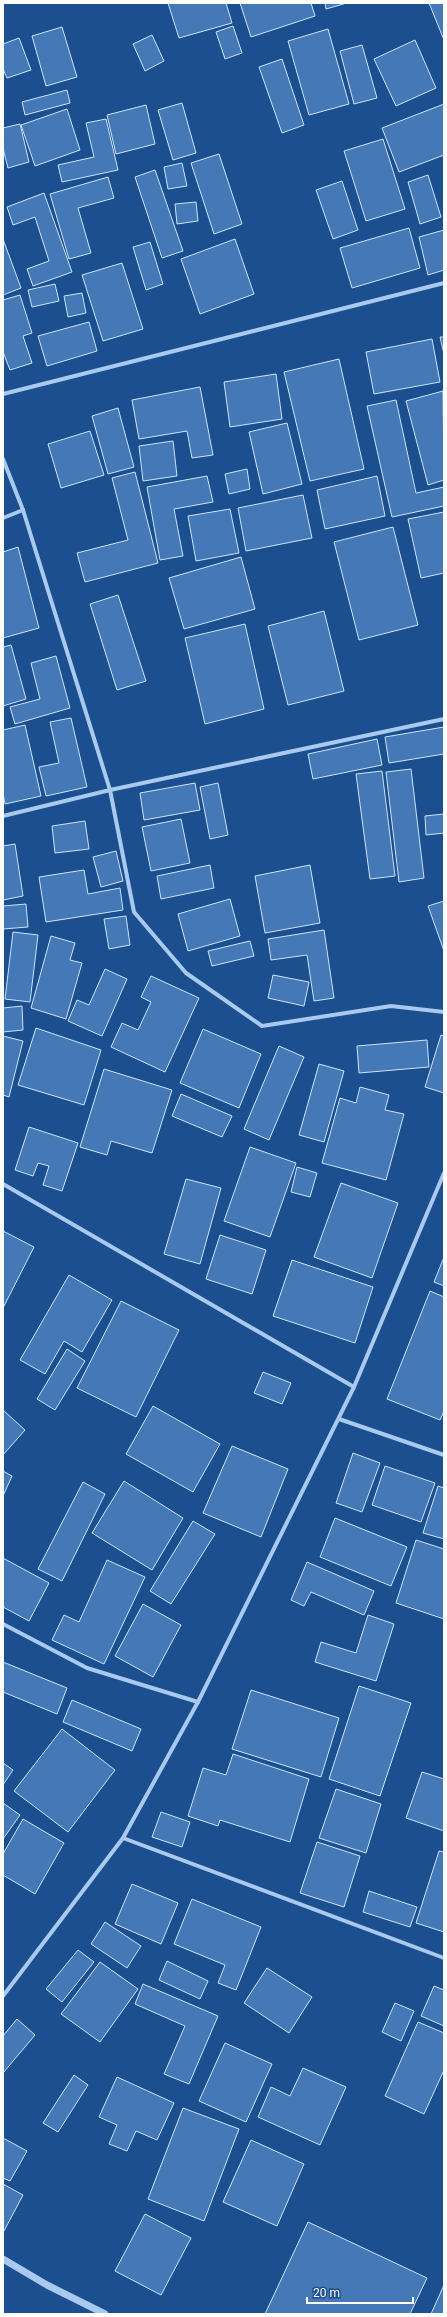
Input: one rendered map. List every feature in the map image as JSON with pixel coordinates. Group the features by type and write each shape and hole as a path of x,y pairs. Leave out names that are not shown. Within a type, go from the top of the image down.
{"street":[{"path":"3,394 444,283"},
{"path":"3,459 23,510 110,790 134,912 186,973 262,1026 391,1006 444,1012"},
{"path":"3,518 23,510"},
{"path":"3,816 110,790 444,719"},
{"path":"3,1996 123,1838 198,1702 354,1387 444,1173"},
{"path":"3,1184 354,1387"},
{"path":"339,1419 444,1455"},
{"path":"3,1624 87,1668 198,1702"},
{"path":"123,1838 444,1958"},
{"path":"3,2259 47,2285 105,2314"}],"building":[{"path":"168,3 226,3 232,23 179,38"},
{"path":"240,3 311,3 315,16 251,37"},
{"path":"325,3 347,3 326,9"},
{"path":"429,3 444,3 444,40"},
{"path":"233,26 242,53 225,59 216,32"},
{"path":"62,27 77,77 46,86 32,36"},
{"path":"328,29 349,104 309,115 288,41"},
{"path":"152,35 164,61 145,71 133,44"},
{"path":"19,38 31,70 7,78 3,69 3,44"},
{"path":"415,40 436,88 396,106 374,59"},
{"path":"362,45 377,98 354,104 340,51"},
{"path":"282,59 304,125 282,133 259,67"},
{"path":"67,90 70,103 25,115 22,102"},
{"path":"182,103 196,153 173,160 158,110"},
{"path":"444,104 444,155 399,172 382,128"},
{"path":"146,105 155,144 116,154 107,115"},
{"path":"67,109 80,150 35,166 21,125"},
{"path":"106,119 118,170 62,182 58,165 94,157 86,123"},
{"path":"20,124 29,162 8,168 3,148 3,128"},
{"path":"383,139 405,209 366,221 344,151"},
{"path":"219,154 242,224 214,234 191,163"},
{"path":"182,163 187,186 168,189 164,167"},
{"path":"155,170 183,251 162,258 135,177"},
{"path":"428,175 441,217 420,224 408,182"},
{"path":"108,177 114,198 78,208 91,253 69,259 50,194"},
{"path":"342,181 358,230 333,239 316,190"},
{"path":"44,193 72,272 33,286 27,269 49,261 35,217 13,225 7,207"},
{"path":"196,202 198,221 177,224 175,204"},
{"path":"409,228 420,268 352,288 340,248"},
{"path":"444,230 444,270 428,275 419,237"},
{"path":"3,239 21,288 3,295"},
{"path":"235,239 254,294 200,314 181,259"},
{"path":"150,242 163,284 146,290 133,247"},
{"path":"122,263 143,329 103,341 82,275"},
{"path":"55,284 59,301 32,307 28,290"},
{"path":"82,293 86,313 68,317 64,296"},
{"path":"20,295 32,333 23,336 32,363 10,370 3,352 3,300"},
{"path":"89,322 97,351 47,366 38,336"},
{"path":"440,337 444,337 444,354"},
{"path":"432,339 440,382 374,394 366,352"},
{"path":"339,359 364,469 310,481 284,372"},
{"path":"276,374 282,419 230,427 224,382"},
{"path":"200,387 213,455 192,458 187,431 139,439 132,400"},
{"path":"443,391 444,480 428,485 406,401"},
{"path":"396,400 416,493 444,487 444,506 392,517 367,406"},
{"path":"118,408 134,467 108,474 92,416"},
{"path":"287,423 302,484 263,494 249,432"},
{"path":"90,431 104,475 61,488 48,444"},
{"path":"173,441 177,476 143,481 139,446"},
{"path":"247,469 250,489 229,494 225,474"},
{"path":"135,472 158,563 85,582 77,553 128,540 112,478"},
{"path":"207,476 213,502 174,509 183,556 160,560 147,487"},
{"path":"377,476 385,516 325,529 317,490"},
{"path":"303,495 312,538 246,551 238,508"},
{"path":"230,509 239,553 196,561 188,516"},
{"path":"444,512 444,573 421,578 408,519"},
{"path":"393,527 418,625 359,640 334,542"},
{"path":"18,547 39,628 3,638 3,552"},
{"path":"241,557 255,609 184,629 169,578"},
{"path":"118,595 146,681 117,690 90,604"},
{"path":"324,611 344,691 288,705 268,626"},
{"path":"245,624 264,709 205,724 185,638"},
{"path":"11,645 26,699 3,706 3,647"},
{"path":"56,656 70,708 15,724 10,707 40,699 31,663"},
{"path":"71,718 87,787 46,796 39,767 59,763 50,722"},
{"path":"25,725 41,796 5,804 3,794 3,730"},
{"path":"444,727 444,754 389,763 385,737"},
{"path":"377,739 382,765 313,779 308,754"},
{"path":"411,769 424,878 399,882 386,772"},
{"path":"382,771 395,876 370,879 356,774"},
{"path":"195,783 200,810 144,820 140,793"},
{"path":"218,783 228,835 210,839 200,787"},
{"path":"444,814 444,833 426,835 425,816"},
{"path":"181,819 190,863 151,871 142,827"},
{"path":"85,821 89,849 55,853 52,826"},
{"path":"15,844 23,896 3,900 3,846"},
{"path":"116,851 123,881 101,887 93,857"},
{"path":"210,865 214,888 161,899 157,876"},
{"path":"310,865 320,923 265,933 255,876"},
{"path":"84,870 88,894 120,888 123,910 46,922 39,877"},
{"path":"230,899 240,936 188,951 178,914"},
{"path":"444,901 444,951 428,906"},
{"path":"26,904 28,927 3,929 3,906"},
{"path":"126,916 130,945 109,949 104,919"},
{"path":"324,930 334,998 314,1001 307,955 271,960 268,939"},
{"path":"13,932 38,935 30,1002 5,999"},
{"path":"51,936 75,943 70,960 82,963 66,1019 31,1008"},
{"path":"250,941 254,956 212,966 208,951"},
{"path":"105,969 127,979 102,1036 68,1021 77,1000 89,1005"},
{"path":"273,975 309,982 304,1006 268,998"},
{"path":"151,976 199,998 165,1072 111,1047 122,1023 138,1030 151,1002 141,997"},
{"path":"22,1006 23,1030 3,1032 3,1008"},
{"path":"36,1028 101,1050 84,1105 18,1085"},
{"path":"203,1029 261,1054 239,1108 180,1083"},
{"path":"441,1035 444,1036 444,1093 425,1087"},
{"path":"3,1036 23,1041 9,1097 3,1095"},
{"path":"427,1040 429,1067 359,1073 357,1046"},
{"path":"279,1046 304,1057 269,1140 244,1129"},
{"path":"319,1064 344,1071 324,1142 299,1135"},
{"path":"104,1069 172,1090 152,1153 111,1141 107,1155 80,1147"},
{"path":"360,1087 389,1095 385,1110 404,1114 386,1180 322,1163 340,1098 356,1103"},
{"path":"181,1094 232,1116 222,1137 172,1116"},
{"path":"29,1127 78,1143 62,1191 43,1185 49,1166 38,1163 33,1176 15,1170"},
{"path":"250,1147 296,1163 270,1237 224,1221"},
{"path":"297,1167 317,1173 310,1197 291,1192"},
{"path":"186,1179 221,1188 200,1264 164,1254"},
{"path":"341,1183 398,1203 372,1278 314,1257"},
{"path":"3,1231 34,1247 3,1308"},
{"path":"220,1235 266,1250 252,1294 206,1279"},
{"path":"444,1257 444,1286 434,1282"},
{"path":"292,1260 373,1287 355,1343 273,1316"},
{"path":"69,1275 112,1300 82,1352 64,1341 45,1374 20,1360"},
{"path":"430,1291 444,1297 444,1411 440,1420 387,1399"},
{"path":"121,1301 179,1330 136,1417 77,1388"},
{"path":"67,1349 85,1361 55,1410 37,1399"},
{"path":"263,1372 291,1383 282,1404 254,1393"},
{"path":"153,1406 220,1444 193,1492 126,1454"},
{"path":"3,1410 25,1430 3,1455"},
{"path":"232,1446 288,1469 261,1537 203,1513"},
{"path":"353,1453 380,1463 362,1512 336,1503"},
{"path":"385,1466 435,1483 421,1522 372,1505"},
{"path":"3,1471 12,1476 3,1496"},
{"path":"124,1481 183,1518 152,1570 92,1533"},
{"path":"83,1482 105,1494 62,1581 38,1569"},
{"path":"438,1486 444,1488 444,1539 423,1533"},
{"path":"335,1518 407,1547 391,1586 320,1557"},
{"path":"193,1521 215,1534 171,1604 150,1591"},
{"path":"416,1540 444,1549 444,1619 396,1603"},
{"path":"3,1558 49,1583 29,1621 3,1607"},
{"path":"107,1560 145,1577 104,1664 52,1640 64,1615 79,1622"},
{"path":"307,1562 374,1591 364,1615 311,1592 304,1606 291,1600"},
{"path":"143,1604 181,1625 153,1677 115,1656"},
{"path":"368,1615 394,1624 376,1681 315,1662 321,1642 356,1653"},
{"path":"3,1662 67,1688 57,1714 3,1692"},
{"path":"359,1686 411,1703 380,1796 329,1779"},
{"path":"251,1690 339,1718 321,1777 232,1749"},
{"path":"72,1700 141,1729 132,1751 63,1722"},
{"path":"62,1729 115,1770 68,1832 14,1791"},
{"path":"233,1754 309,1779 290,1842 220,1820 218,1826 188,1816 203,1768 226,1775"},
{"path":"3,1763 13,1770 3,1785"},
{"path":"422,1772 444,1779 444,1831 406,1818"},
{"path":"336,1789 381,1804 366,1853 319,1838"},
{"path":"3,1803 20,1815 3,1839"},
{"path":"161,1812 190,1822 182,1847 152,1837"},
{"path":"23,1819 64,1843 35,1894 3,1875 3,1854"},
{"path":"317,1842 360,1856 344,1907 300,1893"},
{"path":"439,1851 444,1852 444,1932 416,1923"},
{"path":"132,1884 178,1903 161,1944 115,1924"},
{"path":"369,1891 417,1907 410,1927 363,1912"},
{"path":"192,1899 261,1927 236,1990 218,1983 225,1965 174,1944"},
{"path":"105,1922 141,1946 127,1968 91,1944"},
{"path":"78,1950 94,1962 62,2002 46,1989"},
{"path":"167,1961 208,1981 200,1999 159,1980"},
{"path":"100,1962 138,1989 100,2042 61,2014"},
{"path":"267,1968 312,1997 289,2033 244,2003"},
{"path":"143,1984 218,2016 189,2084 164,2074 185,2026 135,2004"},
{"path":"434,1986 444,1990 444,2026 421,2016"},
{"path":"395,2003 414,2011 401,2041 382,2032"},
{"path":"17,2019 35,2035 3,2073 3,2036"},
{"path":"418,2022 444,2033 444,2070 424,2114 385,2096"},
{"path":"225,2043 272,2064 246,2122 199,2101"},
{"path":"303,2068 346,2087 320,2145 258,2117 271,2087 290,2096"},
{"path":"74,2075 88,2085 58,2132 43,2123"},
{"path":"117,2077 174,2103 157,2140 136,2131 127,2151 109,2144 117,2125 99,2117"},
{"path":"183,2108 239,2129 204,2221 148,2199"},
{"path":"3,2138 27,2151 10,2181 3,2178"},
{"path":"251,2140 304,2164 277,2226 223,2202"},
{"path":"3,2184 23,2195 4,2231 3,2230"},
{"path":"145,2214 191,2238 161,2295 115,2271"},
{"path":"308,2222 427,2278 410,2314 265,2314"},
{"path":"444,2285 444,2314 431,2314"}]}
